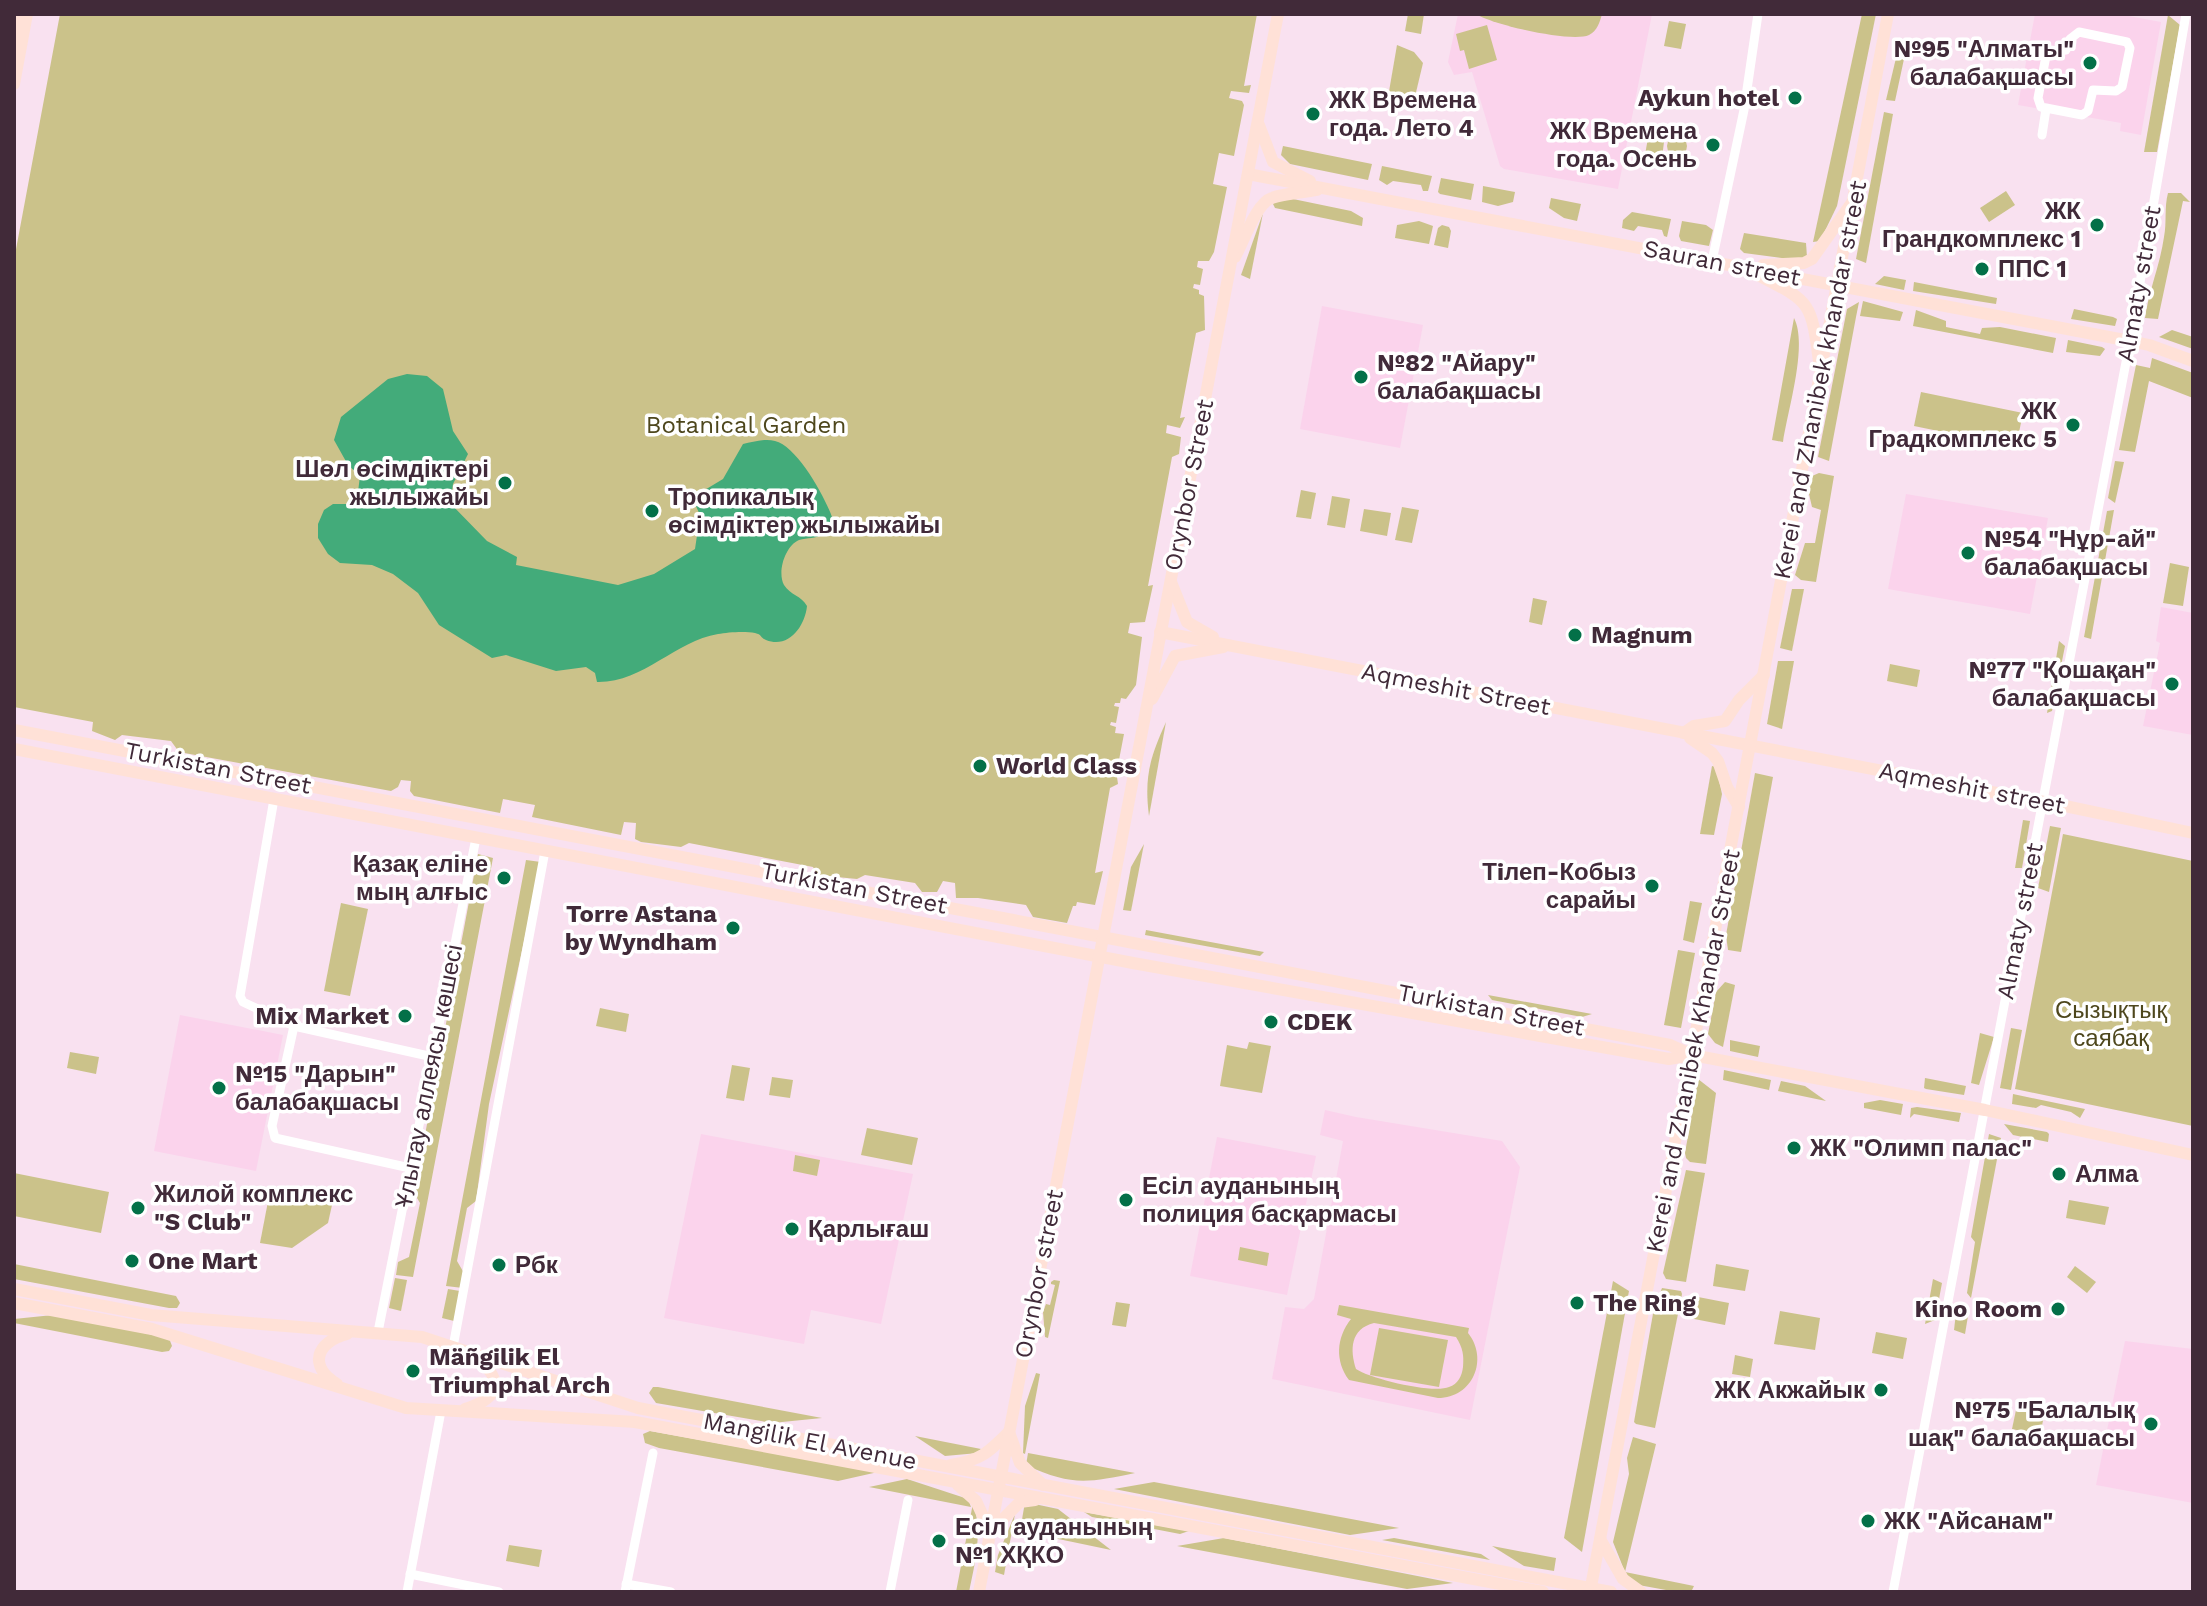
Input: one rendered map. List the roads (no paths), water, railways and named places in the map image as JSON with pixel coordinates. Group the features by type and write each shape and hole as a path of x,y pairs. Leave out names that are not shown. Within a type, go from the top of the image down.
{"main road":[{"path":"17,14 21,49"},
{"path":"14,84 27,14"},
{"name":"Orynbor Street","path":"1100,956 1278,14"},
{"name":"Kerei and Zhanibek khandar street","path":"1751,746 1888,14"},
{"path":"1258,122 1273,162 1328,189"},
{"name":"Sauran street","path":"1248,174 2130,341 2193,361"},
{"path":"1230,267 1259,206 1271,198 1328,189"},
{"path":"1740,266 1809,261 1854,199"},
{"path":"1740,266 1790,291 1806,304 1813,318 1820,373"},
{"path":"1171,582 1187,622 1230,646"},
{"name":"Aqmeshit Street","path":"1160,632 1751,746"},
{"path":"1147,709 1175,656 1230,646"},
{"path":"1739,807 1727,787 1718,761 1684,733 1694,726 1725,721 1739,700 1764,675"},
{"name":"Turkistan Street","path":"14,730 1670,1045 1692,1055 1985,1110 2193,1155"},
{"name":"Aqmeshit street","path":"1751,746 2193,833"},
{"name":"Kerei and Zhanibek Khandar Street","path":"1590,1590 1751,746"},
{"name":"Turkistan Street","path":"14,749 1100,956 1669,1059 1692,1055"},
{"path":"476,838 489,837 494,832 495,827 488,819"},
{"path":"540,850 531,846 532,834 547,830"},
{"path":"786,897 797,890 797,884 789,876"},
{"path":"847,887 840,888 835,897 847,908"},
{"name":"Orynbor street","path":"979,1592 1100,956"},
{"name":"Mangilik El Avenue","path":"14,1289 151,1315 422,1337 638,1408 1001,1477 1042,1492 1543,1592"},
{"name":"Mangilik El Avenue","path":"14,1303 152,1329 406,1408 635,1422 998,1490 1042,1492 1611,1592"},
{"path":"354,1333 329,1341 319,1354 318,1363 333,1382 368,1398"},
{"path":"458,1412 477,1405 493,1394 496,1385 494,1376 473,1355"},
{"path":"944,1466 973,1461 986,1455 1009,1432 1020,1463 1042,1492 1020,1502 990,1532 976,1501 961,1487 944,1480"},
{"path":"1600,1539 1623,1579 1641,1592"}],"street":[{"path":"1712,261 1744,110 1758,14"},
{"name":"Almaty street","path":"1893,1592 2130,341 2186,14"},
{"path":"2079,32 2127,42 2130,48 2122,87 2116,91 2093,90 2088,111 2082,115 2046,109 2041,107 2038,98 2048,52 2066,50 2070,39 2079,32"},
{"path":"2042,135 2046,109"},
{"path":"274,799 240,996 248,1006 294,1026 433,1057"},
{"name":"Ұлытау аллеясы көшесі","path":"378,1332 476,838"},
{"path":"453,1347 540,850"},
{"path":"294,1026 272,1126 275,1138 410,1168"},
{"path":"407,1592 441,1411"},
{"path":"653,1453 626,1588 671,1592"},
{"path":"890,1592 908,1500"},
{"path":"410,1574 499,1592"}],"place":[{"name":"№95 \"Алматы\" балабақшасы","path":"2090,63"},
{"name":"Aykun hotel","path":"1795,98"},
{"name":"ЖК Времена года. Лето 4","path":"1313,114"},
{"name":"ЖК Времена года. Осень","path":"1713,145"},
{"name":"ЖК Грандкомплекс 1","path":"2097,225"},
{"name":"ППС 1","path":"1982,269"},
{"name":"№82 \"Айару\" балабақшасы","path":"1361,377"},
{"name":"ЖК Градкомплекс 5","path":"2073,425"},
{"name":"Шөл өсімдіктері жылыжайы","path":"505,483"},
{"name":"Тропикалық өсімдіктер жылыжайы","path":"652,511"},
{"name":"№54 \"Нұр-ай\" балабақшасы","path":"1968,553"},
{"name":"Magnum","path":"1575,635"},
{"name":"№77 \"Қошақан\" балабақшасы","path":"2172,684"},
{"name":"World Class","path":"980,766"},
{"name":"Қазақ еліне мың алғыс","path":"504,878"},
{"name":"Тiлеп-Кобыз сарайы","path":"1652,886"},
{"name":"Torre Astana by Wyndham","path":"733,928"},
{"name":"Mix Market","path":"405,1016"},
{"name":"CDEK","path":"1271,1022"},
{"name":"№15 \"Дарын\" балабақшасы","path":"219,1088"},
{"name":"ЖК \"Олимп палас\"","path":"1794,1148"},
{"name":"Алма","path":"2059,1174"},
{"name":"Есіл ауданының полиция басқармасы","path":"1126,1200"},
{"name":"Жилой комплекс \"S Club\"","path":"138,1208"},
{"name":"Қарлығаш","path":"792,1229"},
{"name":"One Mart","path":"132,1261"},
{"name":"Рбк","path":"499,1265"},
{"name":"The Ring","path":"1577,1303"},
{"name":"Kino Room","path":"2058,1309"},
{"name":"Mäñgilik El Triumphal Arch","path":"413,1371"},
{"name":"ЖК Акжайык","path":"1881,1390"},
{"name":"№75 \"Балалық шақ\" балабақшасы","path":"2151,1424"},
{"name":"ЖК \"Айсанам\"","path":"1868,1521"},
{"name":"Есіл ауданының №1 ХҚКО","path":"939,1541"}],"park label":[{"name":"Botanical Garden","path":"746,425"},
{"name":"Сызықтық саябақ","path":"2111,1024"}]}
